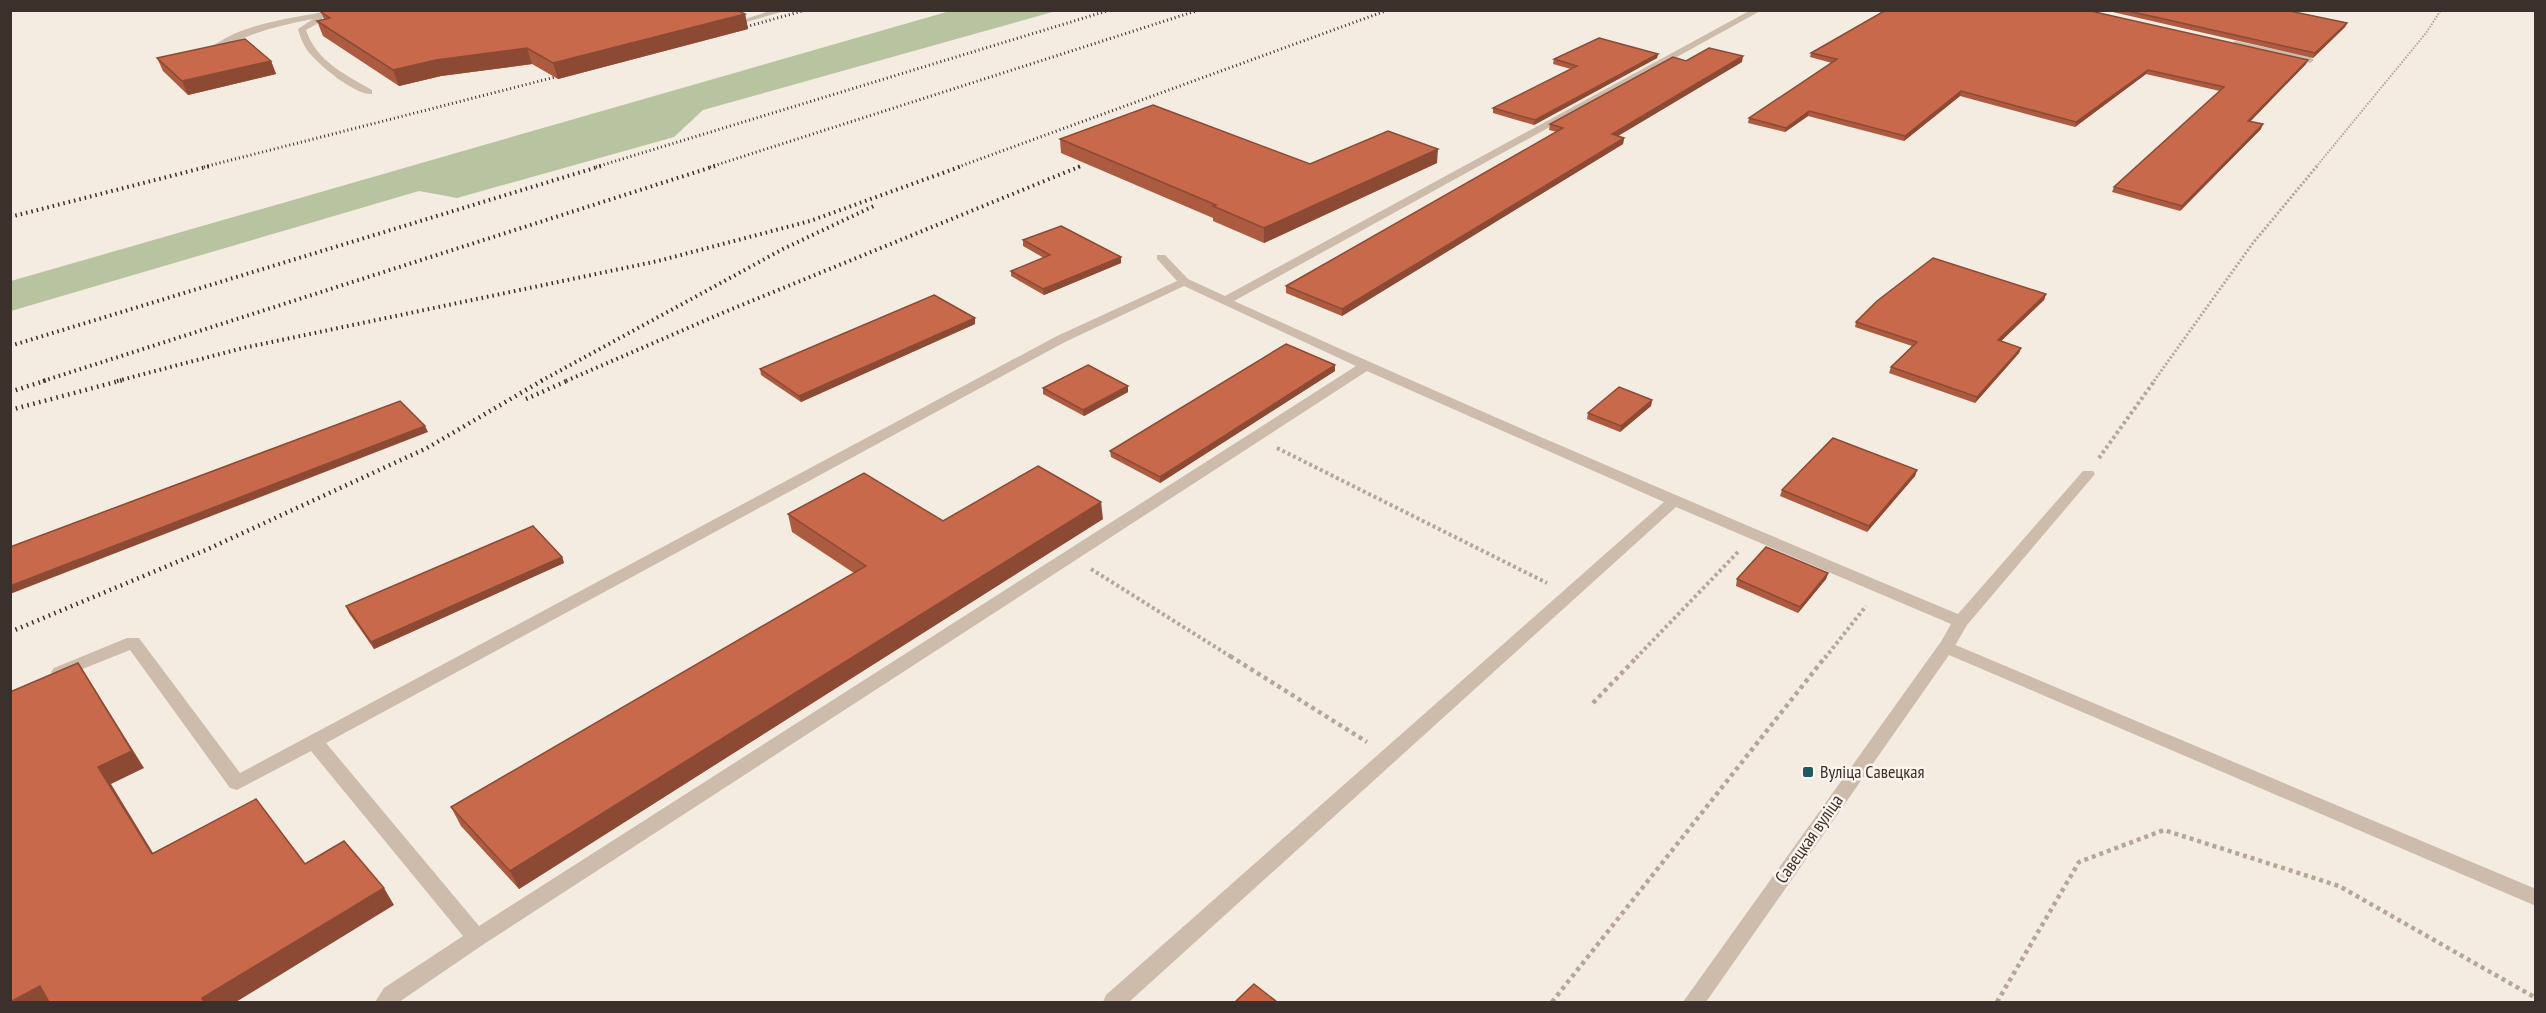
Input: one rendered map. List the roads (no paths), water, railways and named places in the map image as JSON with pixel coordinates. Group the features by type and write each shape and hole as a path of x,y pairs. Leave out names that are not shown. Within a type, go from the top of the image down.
{"street":[{"path":"206,55 237,35 274,24 348,10"},
{"path":"742,21 784,10"},
{"path":"1225,301 1758,10"},
{"path":"327,15 302,28 304,41 333,71 369,92"},
{"path":"2229,43 2310,60"},
{"path":"1161,257 1184,282 1366,366 1755,536 1961,622"},
{"path":"41,680 134,642 237,783 1050,345 1184,282"},
{"path":"386,1002 392,995 477,938 1366,366"},
{"name":"Савецкая вуліца","path":"1694,1002 1961,622 2088,474"},
{"path":"1114,1002 1674,501"},
{"path":"1946,646 2535,898"},
{"path":"314,742 477,938"}],"railway":[{"path":"731,31 806,10"},
{"path":"596,167 1110,10"},
{"path":"710,167 1199,10"},
{"path":"958,167 1388,10"},
{"path":"204,167 571,73"},
{"path":"10,217 210,166"},
{"path":"10,346 601,166"},
{"path":"43,381 715,166"},
{"path":"117,381 243,348 658,261 810,221 962,166"},
{"path":"566,381 727,311 1081,166 1078,167"},
{"path":"541,381 783,249 876,205"},
{"path":"10,392 47,380"},
{"path":"10,410 123,380"},
{"path":"10,632 208,549 427,448 543,380"},
{"path":"526,399 569,380"}],"place":[{"name":"Вуліца Савецкая","path":"1808,772"}]}
